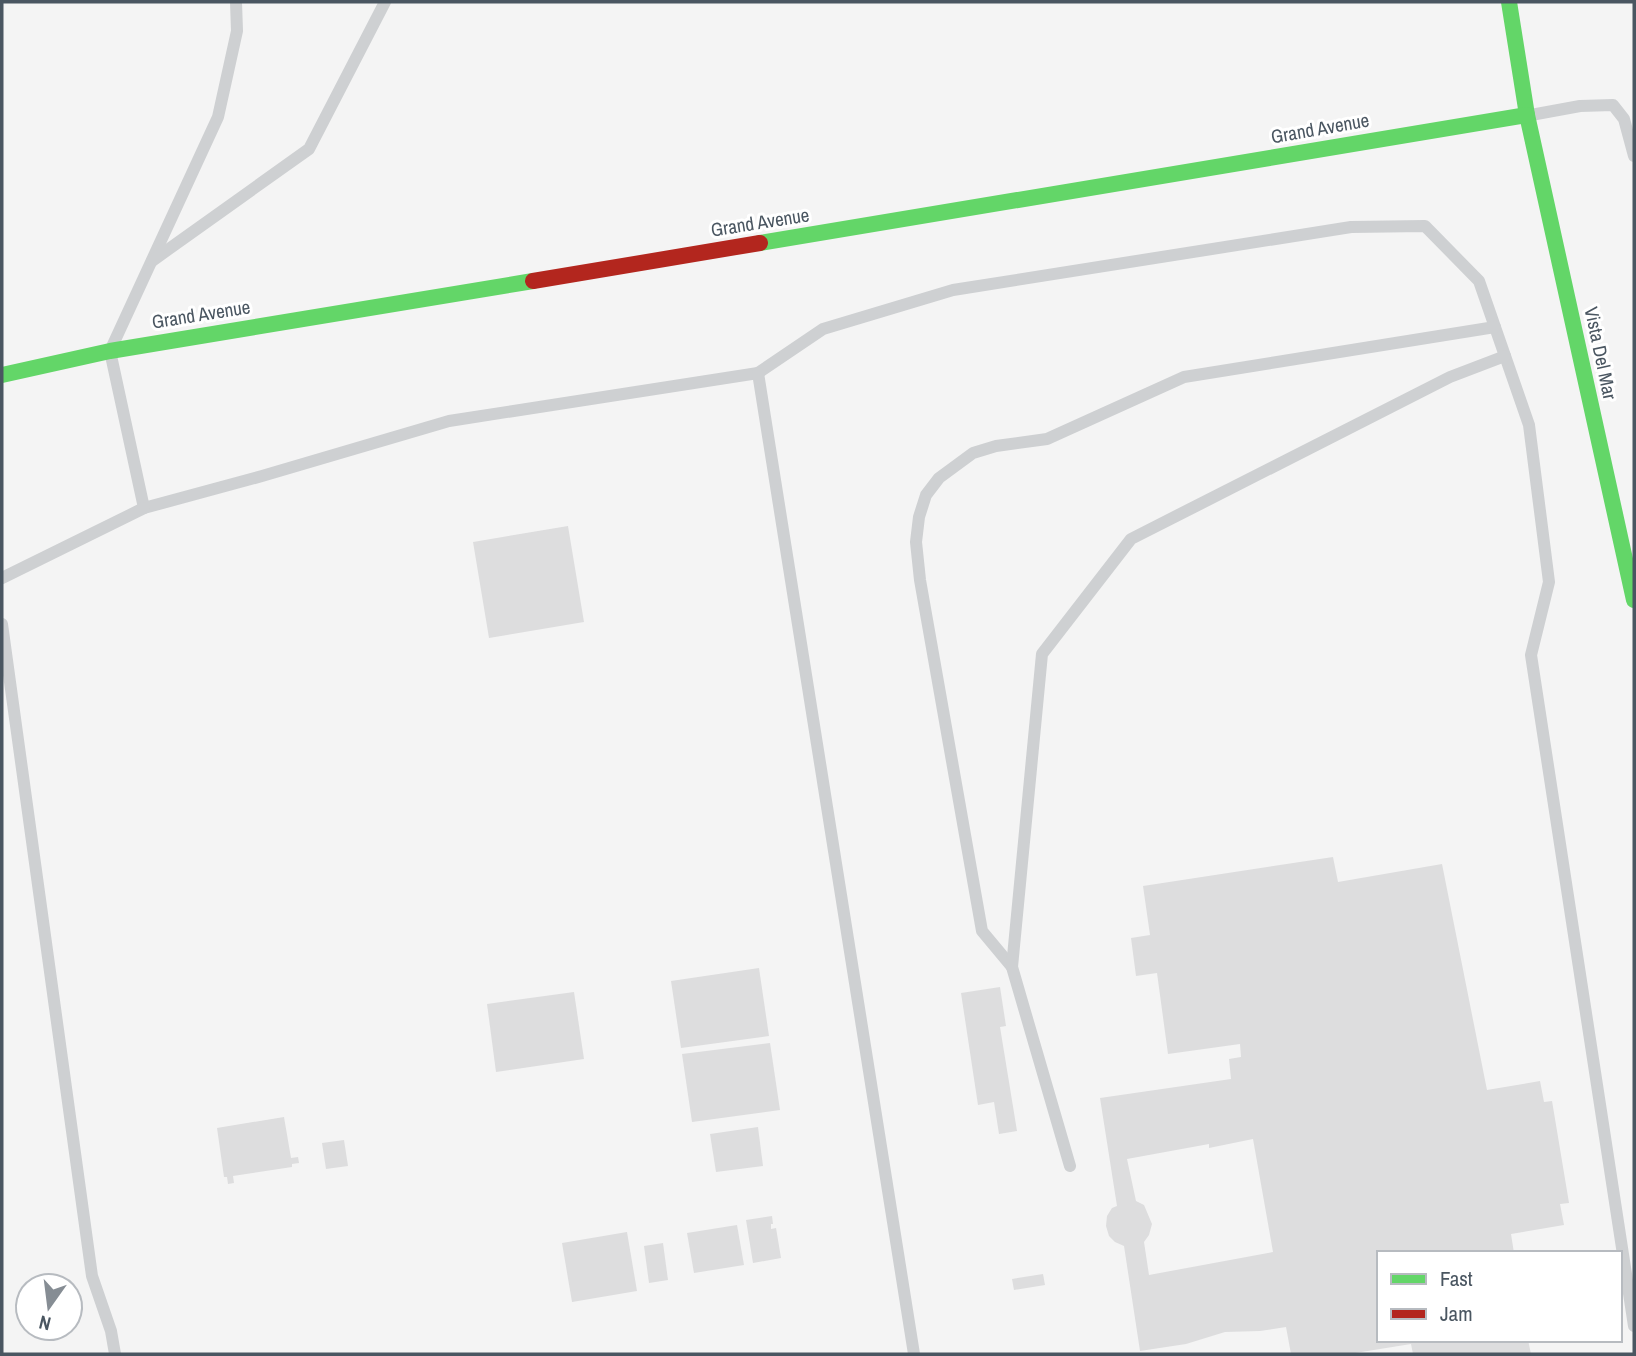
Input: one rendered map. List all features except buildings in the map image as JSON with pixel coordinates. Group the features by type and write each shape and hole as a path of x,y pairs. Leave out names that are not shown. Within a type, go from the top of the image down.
{"main road":[{"name":"Vista Del Mar","path":"1509,2 1527,115 1634,600"},
{"name":"Grand Avenue","path":"2,375 110,351 1527,115"}],"lane":[{"path":"144,508 110,351 218,117 237,31 236,2"},
{"path":"152,261 309,149 385,2"},
{"path":"1527,115 1580,106 1613,105 1624,119 1634,156"},
{"path":"2,578 144,508 449,421 758,373 823,329 953,290 1351,227 1425,226 1479,281 1529,425 1549,582 1531,655 1634,1326"},
{"path":"1012,967 982,931 920,580 916,542 919,517 926,495 939,478 973,453 996,446 1046,439 1184,377 1495,327"},
{"path":"1070,1166 1012,967 1042,654 1132,539 1450,377 1505,356"},
{"path":"758,373 914,1354"},
{"path":"2,624 92,1276 111,1331 115,1354"}],"traffic: fast":[{"path":"1509,2 1527,115 1634,600"},
{"path":"760,243 1527,115"},
{"path":"2,375 110,351 533,281"}],"traffic: jam":[{"path":"533,281 760,243"}]}
